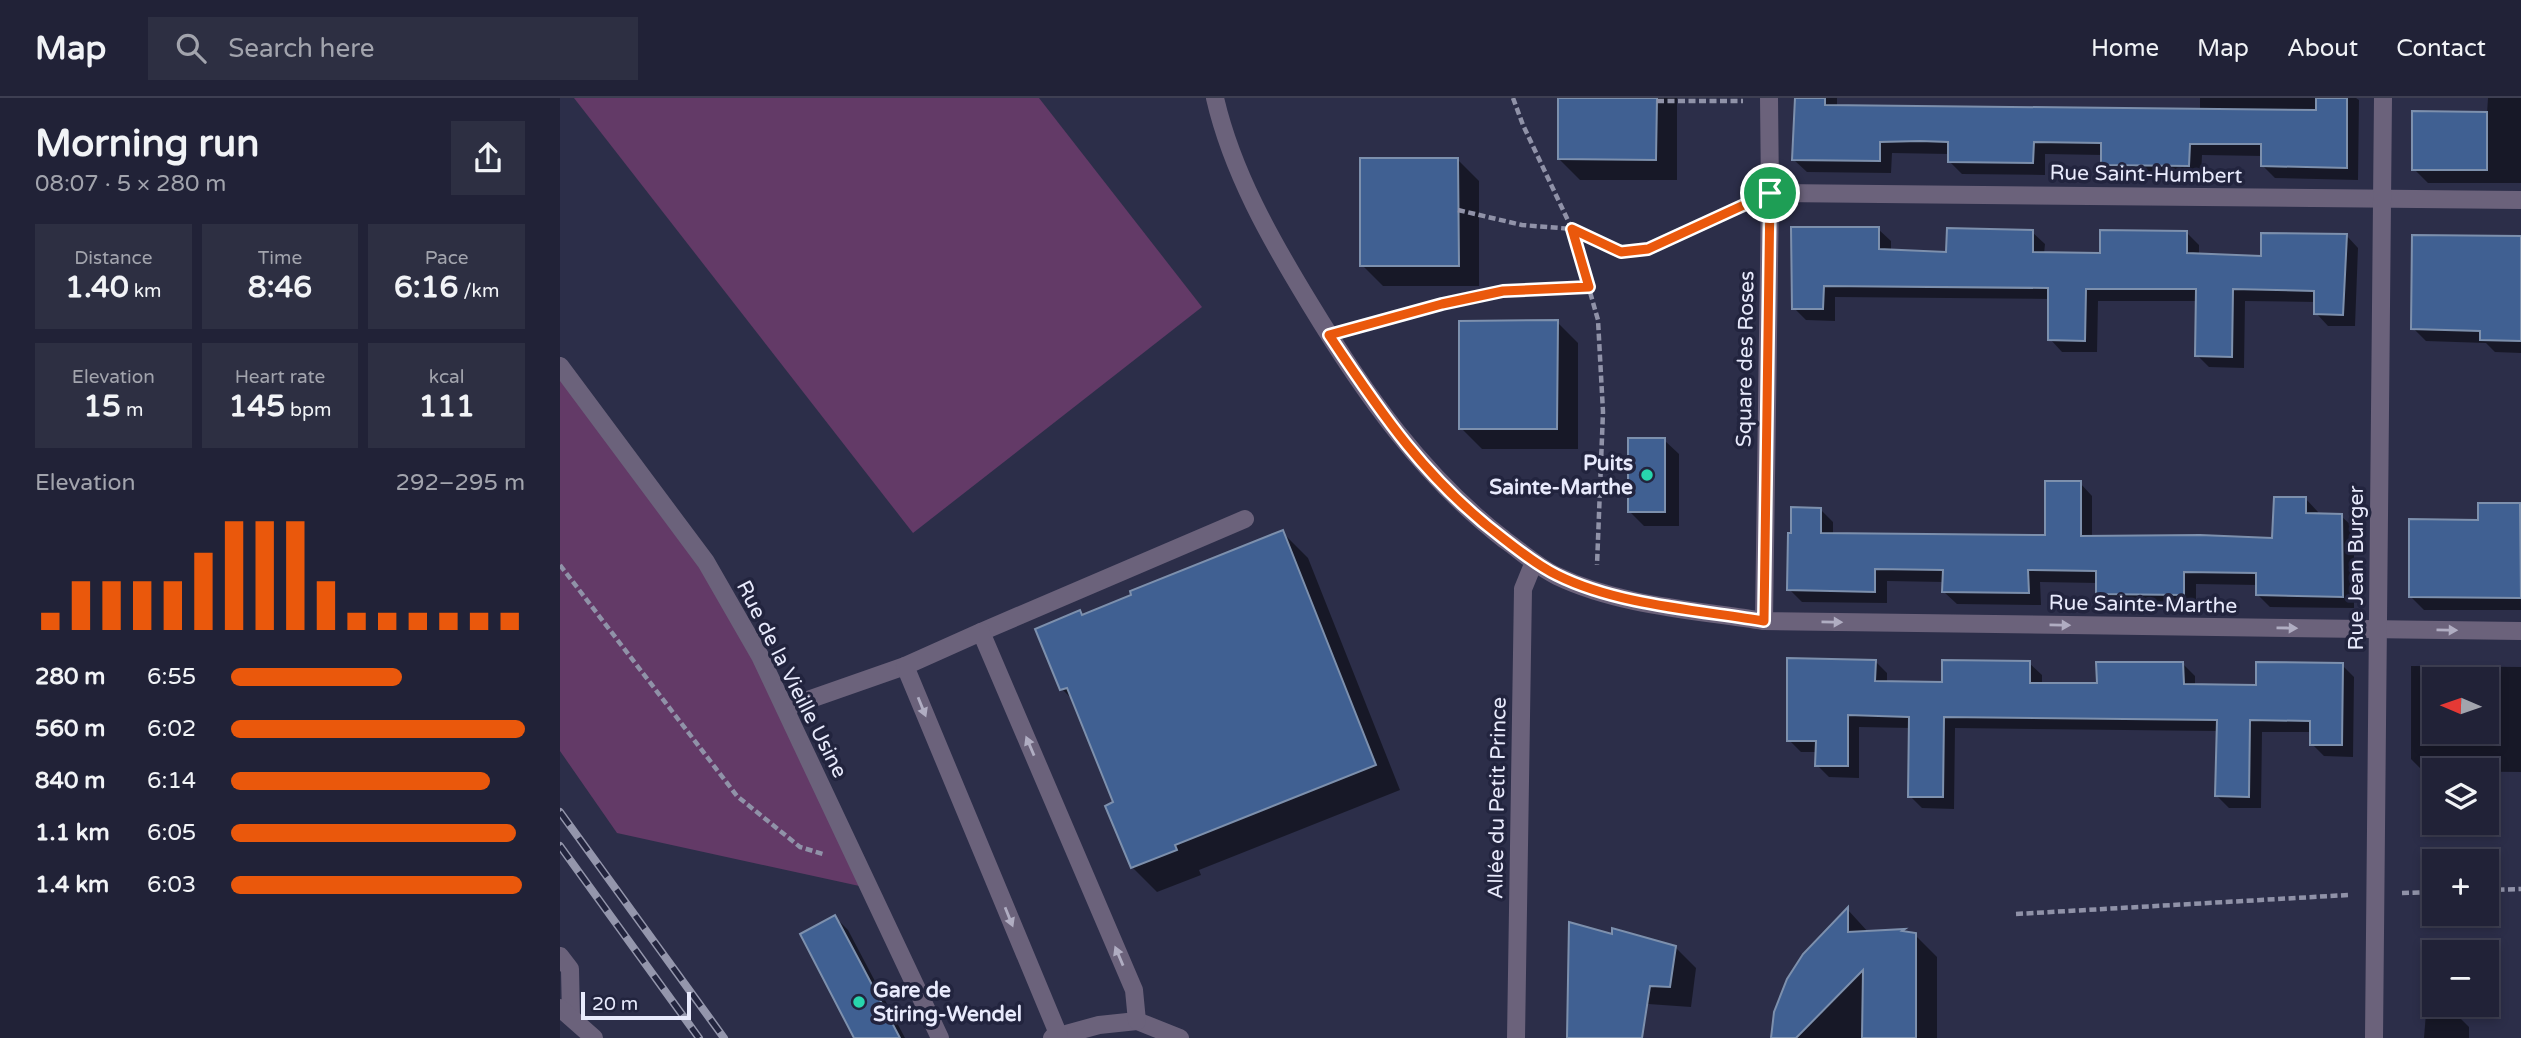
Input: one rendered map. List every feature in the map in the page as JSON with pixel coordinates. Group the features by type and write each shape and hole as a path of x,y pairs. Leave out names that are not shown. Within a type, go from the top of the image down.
{"street":[{"name":"Rue Sainte-Marthe","path":"1215,98 1233,156 1253,202 1288,268 1380,413 1425,468 1472,515 1557,576 1596,590 1642,601 1764,621 2521,631"},
{"name":"Rue Jean Burger","path":"2374,1038 2383,98"},
{"name":"Square des Roses","path":"1764,621 1769,100"},
{"name":"Rue Saint-Humbert","path":"1770,193 2521,200"},
{"name":"Rue de la Vieille Usine","path":"560,366 706,562 760,656 940,1038"},
{"path":"785,708 905,666 1245,519"},
{"name":"Allée du Petit Prince","path":"1516,1038 1523,589 1534,562"},
{"path":"981,632 1134,990 1137,1021"},
{"path":"905,666 1055,1037 1099,1025 1137,1021 1180,1038"},
{"path":"560,956 570,969 566,1012 594,1038"}],"path":[{"path":"1513,98 1572,229 1598,320 1603,412 1596,590"},
{"path":"1657,101 1769,100"},
{"path":"1458,210 1522,225 1572,229 1621,252 1648,249 1770,193"},
{"path":"1329,335 1442,304 1503,291 1589,287"},
{"path":"560,565 737,796 800,847 858,863"},
{"path":"2499,890 2521,889"},
{"path":"2016,914 2422,892"}],"shaded area":[{"path":"574,98 1039,98 1202,307 913,533"},
{"path":"560,376 696,557 779,708 864,887 617,833 560,751"}],"building":[{"path":"1558,98 1657,98 1656,160 1558,159"},
{"path":"1795,98 1825,98 1825,105 2316,110 2316,98 2347,98 2347,168 2261,166 2261,144 2190,144 2189,166 2101,165 2101,143 2034,142 2033,163 1948,162 1948,142 1920,141 1880,142 1880,161 1792,160"},
{"path":"2412,111 2487,112 2487,170 2412,170"},
{"path":"1360,158 1458,158 1459,266 1360,266"},
{"path":"1791,227 1879,227 1879,249 1946,252 1947,228 2033,230 2033,252 2100,253 2100,230 2187,231 2187,253 2261,256 2261,233 2347,234 2343,315 2314,314 2314,291 2233,289 2232,357 2195,356 2196,289 2086,289 2085,341 2048,340 2048,288 1824,286 1823,309 1792,309"},
{"path":"2412,235 2521,236 2521,341 2480,340 2480,331 2411,329"},
{"path":"1558,320 1557,429 1459,429 1459,321"},
{"name":"Puits Sainte-Marthe","path":"1628,438 1665,438 1665,512 1628,512"},
{"path":"2045,481 2081,481 2081,536 2200,535 2272,538 2274,497 2306,497 2306,513 2342,514 2343,597 2256,595 2256,573 2184,572 2184,595 2096,594 2096,571 2028,570 2029,593 1942,592 1943,570 1875,569 1875,592 1787,590 1791,507 1821,508 1821,533 2045,535"},
{"path":"2478,503 2520,503 2521,598 2409,597 2409,519 2478,520"},
{"path":"1283,530 1376,765 1175,845 1177,850 1131,868 1105,806 1113,802 1067,688 1060,690 1035,629 1080,610 1082,615 1131,595 1130,591"},
{"path":"1787,658 1876,660 1875,681 1942,682 1942,660 2030,661 2030,683 2097,683 2096,662 2183,662 2184,684 2256,685 2256,662 2343,663 2342,745 2310,745 2310,721 2250,720 2249,797 2215,796 2217,720 1944,717 1943,797 1908,797 1909,717 1848,715 1848,766 1815,766 1816,741 1787,741"},
{"path":"1848,907 1848,932 1905,929 1902,931 1916,933 1916,1038 1862,1038 1863,970 1796,1038 1771,1038 1774,1012 1787,979 1803,954"},
{"path":"835,915 900,1038 854,1038 800,934"},
{"path":"1569,922 1612,934 1612,928 1676,946 1670,987 1650,986 1642,1038 1567,1038"}],"railway":[{"path":"560,812 724,1038"},
{"path":"560,846 699,1038"}],"place":[{"name":"Puits Sainte-Marthe","path":"1647,475"},
{"name":"Gare de Stiring-Wendel","path":"859,1002"}],"route":[{"path":"1770,193 1764,621 1642,601 1596,590 1557,576 1534,562 1472,515 1425,468 1380,413 1329,335 1442,304 1503,291 1589,287 1572,229 1621,252 1648,249 1770,193"}]}
